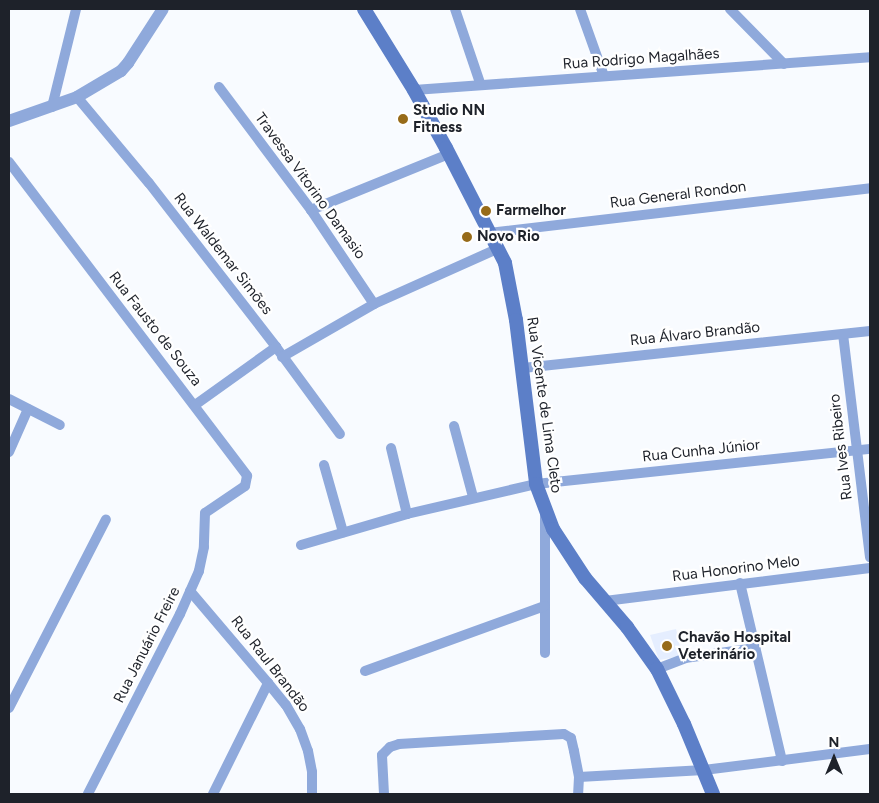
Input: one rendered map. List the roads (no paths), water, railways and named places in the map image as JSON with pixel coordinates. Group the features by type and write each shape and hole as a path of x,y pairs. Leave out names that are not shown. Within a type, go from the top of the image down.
{"main road":[{"name":"Rua Vicente de Lima Cleto","path":"364,9 414,90 505,263 511,285 536,484 545,510 566,551 657,669 704,770 712,794"}],"street":[{"path":"52,106 76,9"},
{"path":"9,121 77,97 106,81 124,67 163,9"},
{"path":"455,9 480,83"},
{"path":"580,9 604,76"},
{"path":"730,9 784,64"},
{"name":"Rua Rodrigo Magalhães","path":"414,90 480,83 870,57"},
{"name":"Travessa Vitorino Damasio","path":"219,87 311,210 374,304"},
{"name":"Rua Waldemar Simões","path":"77,97 149,183 276,347 340,434"},
{"path":"311,210 449,154"},
{"name":"Rua Fausto de Souza","path":"9,162 247,476 245,486 214,506"},
{"name":"Rua General Rondon","path":"489,233 870,188"},
{"path":"282,357 374,304 497,249"},
{"name":"Rua Álvaro Brandão","path":"522,368 870,331"},
{"name":"Rua Ives Ribeiro","path":"843,334 870,557"},
{"path":"195,405 276,347"},
{"path":"9,398 60,425"},
{"path":"9,452 28,409"},
{"path":"454,426 473,497"},
{"path":"391,448 407,514"},
{"name":"Rua Cunha Júnior","path":"301,545 407,514 473,497 536,484 870,449"},
{"path":"324,465 343,532"},
{"name":"Rua Januário Freire","path":"88,794 190,591 203,558 205,513 214,506"},
{"path":"545,510 546,654"},
{"path":"9,708 106,519"},
{"name":"Rua Honorino Melo","path":"605,601 870,568"},
{"path":"740,583 782,761"},
{"name":"Rua Raul Brandão","path":"190,591 268,683 300,729 308,751 312,772 312,794"},
{"path":"365,672 545,606"},
{"path":"657,669 686,658 755,648"},
{"path":"213,794 268,683"},
{"path":"384,794 382,756 390,747 399,744 564,734 572,742 579,777 578,794"},
{"path":"579,777 704,770 870,749"}],"place":[{"name":"Studio NN Fitness","path":"403,119"},
{"name":"Farmelhor","path":"486,211"},
{"name":"Novo Rio","path":"467,237"},
{"name":"Chavão Hospital Veterinário","path":"667,646"}]}
